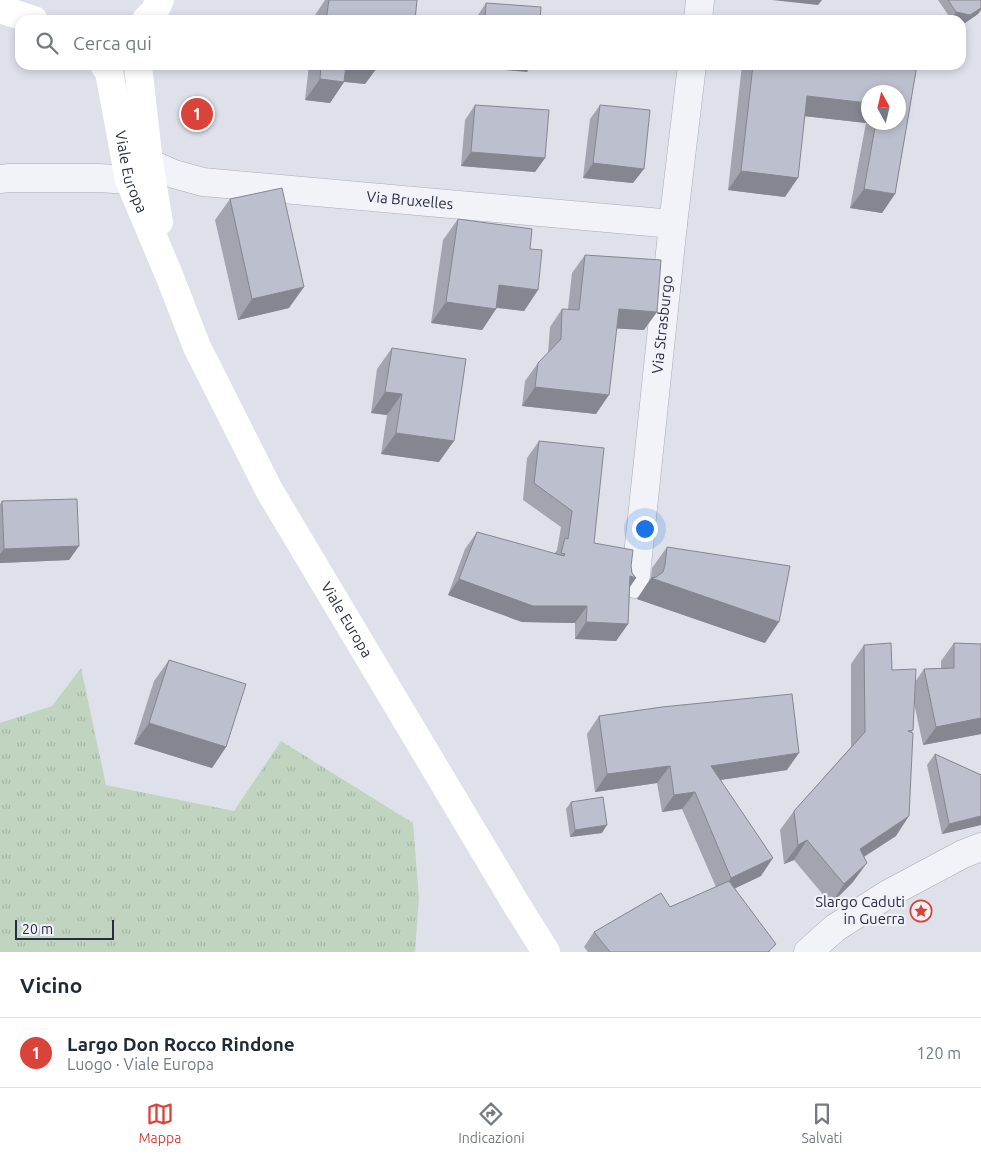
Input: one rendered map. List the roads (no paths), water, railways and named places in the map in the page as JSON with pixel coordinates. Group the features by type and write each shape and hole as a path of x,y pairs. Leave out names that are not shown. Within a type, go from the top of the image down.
{"main road":[{"path":"29,0 39,15"},
{"path":"151,15 160,0"},
{"path":"0,9 19,15"},
{"name":"Viale Europa","path":"108,70 169,275 197,347 269,490 510,895 546,952"},
{"name":"Viale Europa","path":"138,70 139,172"}],"street":[{"path":"698,15 700,0"},
{"name":"Via Strasburgo","path":"635,584 691,70"},
{"name":"Via Bruxelles","path":"0,179 90,178 139,172 174,174 202,182 673,224"},
{"path":"808,952 835,928 888,894 981,847"}],"place":[{"name":"Largo Don Rocco Rindone","path":"197,114"},
{"name":"Slargo Caduti in Guerra","path":"921,911"}]}
